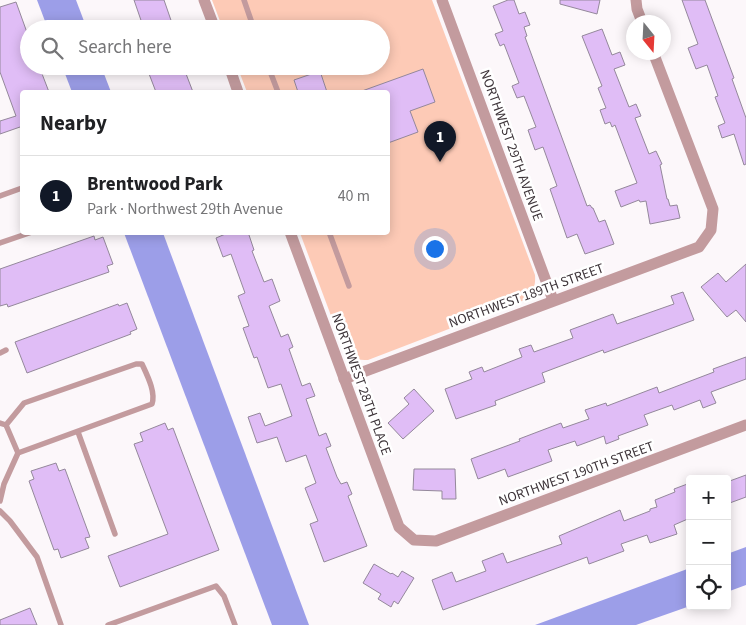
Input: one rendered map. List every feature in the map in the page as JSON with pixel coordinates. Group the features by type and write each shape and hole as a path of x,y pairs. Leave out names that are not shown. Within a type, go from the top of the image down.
{"street":[{"path":"204,0 212,20"},
{"name":"NORTHWEST 29TH AVENUE","path":"442,0 554,300"},
{"path":"636,0 639,15"},
{"name":"NORTHWEST 189TH STREET","path":"344,379 699,247 711,230 713,209 656,60"},
{"path":"232,75 237,90"},
{"name":"NORTHWEST 28TH PLACE","path":"291,235 399,526 414,540"},
{"name":"NORTHWEST 190TH STREET","path":"414,540 436,541 746,425"}],"lane":[{"path":"244,0 251,20"},
{"path":"271,75 277,90"},
{"path":"0,196 20,189"},
{"path":"0,243 23,235"},
{"path":"330,235 349,286"},
{"path":"0,501 4,484 18,454 152,404 154,397 142,364 136,364 24,404 3,424 18,454"},
{"path":"78,432 116,534"},
{"path":"0,511 37,557 61,625"},
{"path":"108,625 216,586 224,596 235,625"}],"shaded area":[{"path":"212,0 432,0 535,275 533,290 522,301 368,360 355,359 345,353 301,235 390,235 390,90 246,90 240,75 390,75 390,20 220,20"}],"water":[{"path":"37,0 76,0 84,20 45,20"},
{"path":"65,75 104,75 110,90 71,90"},
{"path":"125,235 164,235 309,625 272,625"},
{"path":"746,547 746,585 731,591 731,565 731,553"},
{"path":"686,569 686,607 636,625 535,625"}],"building":[{"path":"134,0 164,0 171,20 141,20"},
{"path":"508,0 514,0 519,14 525,12 530,25 524,27 527,36 525,37 587,206 590,205 593,208 599,222 605,220 614,244 585,254 577,234 567,238 550,189 557,186 543,147 535,150 528,130 536,127 524,96 517,98 512,86 519,83 504,44 500,46 495,34 503,31 493,6"},
{"path":"560,0 600,0 597,14 560,4"},
{"path":"682,0 705,0 734,78 732,79 746,118 746,164 744,165 734,134 722,138 718,126 725,123 715,97 718,96 707,65 696,69 688,48 698,44"},
{"path":"16,2 22,20 20,20 20,75 42,75 48,90 20,90 20,127 0,134 0,121 16,116 0,72 0,7"},
{"path":"602,29 612,55 620,52 625,65 614,69 629,107 636,104 641,116 635,118 649,154 656,151 662,164 660,165 667,199 670,206 677,205 680,218 650,224 646,201 640,202 639,200 621,207 615,191 637,183 615,125 612,127 610,122 605,124 600,110 606,108 598,88 602,86 582,36"},
{"path":"423,69 435,102 410,111 418,132 390,142 390,90 365,90"},
{"path":"149,75 186,75 192,90 155,90"},
{"path":"308,75 321,75 326,90 297,90 294,80"},
{"path":"223,235 249,235 254,250 252,251 264,282 272,279 280,301 269,306 281,337 288,334 293,347 289,349 302,386 310,383 315,396 306,399 319,436 326,433 331,446 326,448 337,477 341,484 347,482 352,494 348,496 367,546 324,562 310,524 318,521 305,488 316,483 306,455 286,462 277,437 257,443 248,417 260,413 265,426 292,416 281,384 268,388 257,357 254,358 243,328 249,326 238,296 245,293 231,254 223,257 216,238"},
{"path":"94,236 95,240 103,237 113,264 107,266 109,272 8,307 7,304 0,306 0,269"},
{"path":"746,264 746,322 736,310 727,317 701,287 718,273 726,282"},
{"path":"683,292 694,320 604,353 603,350 542,373 545,382 495,401 496,405 456,419 445,389 472,379 469,372 482,367 484,372 522,357 519,349 531,345 534,352 573,338 570,330 613,314 617,324 674,304 671,296"},
{"path":"127,303 137,329 130,332 131,334 27,373 15,342 118,304 119,306"},
{"path":"746,357 746,379 711,392 716,403 703,408 700,400 674,410 672,405 644,415 648,425 618,436 619,439 606,444 604,436 577,446 575,441 548,450 552,461 508,477 505,469 478,479 471,459 561,423 563,428 589,419 585,410 606,403 607,406 657,387 659,393 714,372 713,369"},
{"path":"414,389 434,411 403,439 388,423 409,404 404,398"},
{"path":"165,423 168,430 173,428 219,550 120,587 108,556 168,534 134,444 143,441 140,433"},
{"path":"56,463 59,471 65,469 90,537 85,538 89,548 61,558 58,549 54,550 29,481 34,479 31,471"},
{"path":"414,469 455,469 456,499 442,499 442,491 413,490"},
{"path":"746,475 746,497 731,503 731,481"},
{"path":"686,484 686,520 674,525 677,534 650,543 647,535 621,544 624,551 589,564 587,557 443,610 432,580 452,572 456,582 486,571 482,561 503,553 507,563 562,544 559,536 620,510 624,521 657,507 655,500 675,492 674,489"},
{"path":"374,564 398,577 402,571 414,578 398,604 394,601 391,607 378,599 381,594 363,583"},
{"path":"30,608 37,625 0,625 0,620"}],"place":[{"name":"Brentwood Park","path":"440,162"}]}
